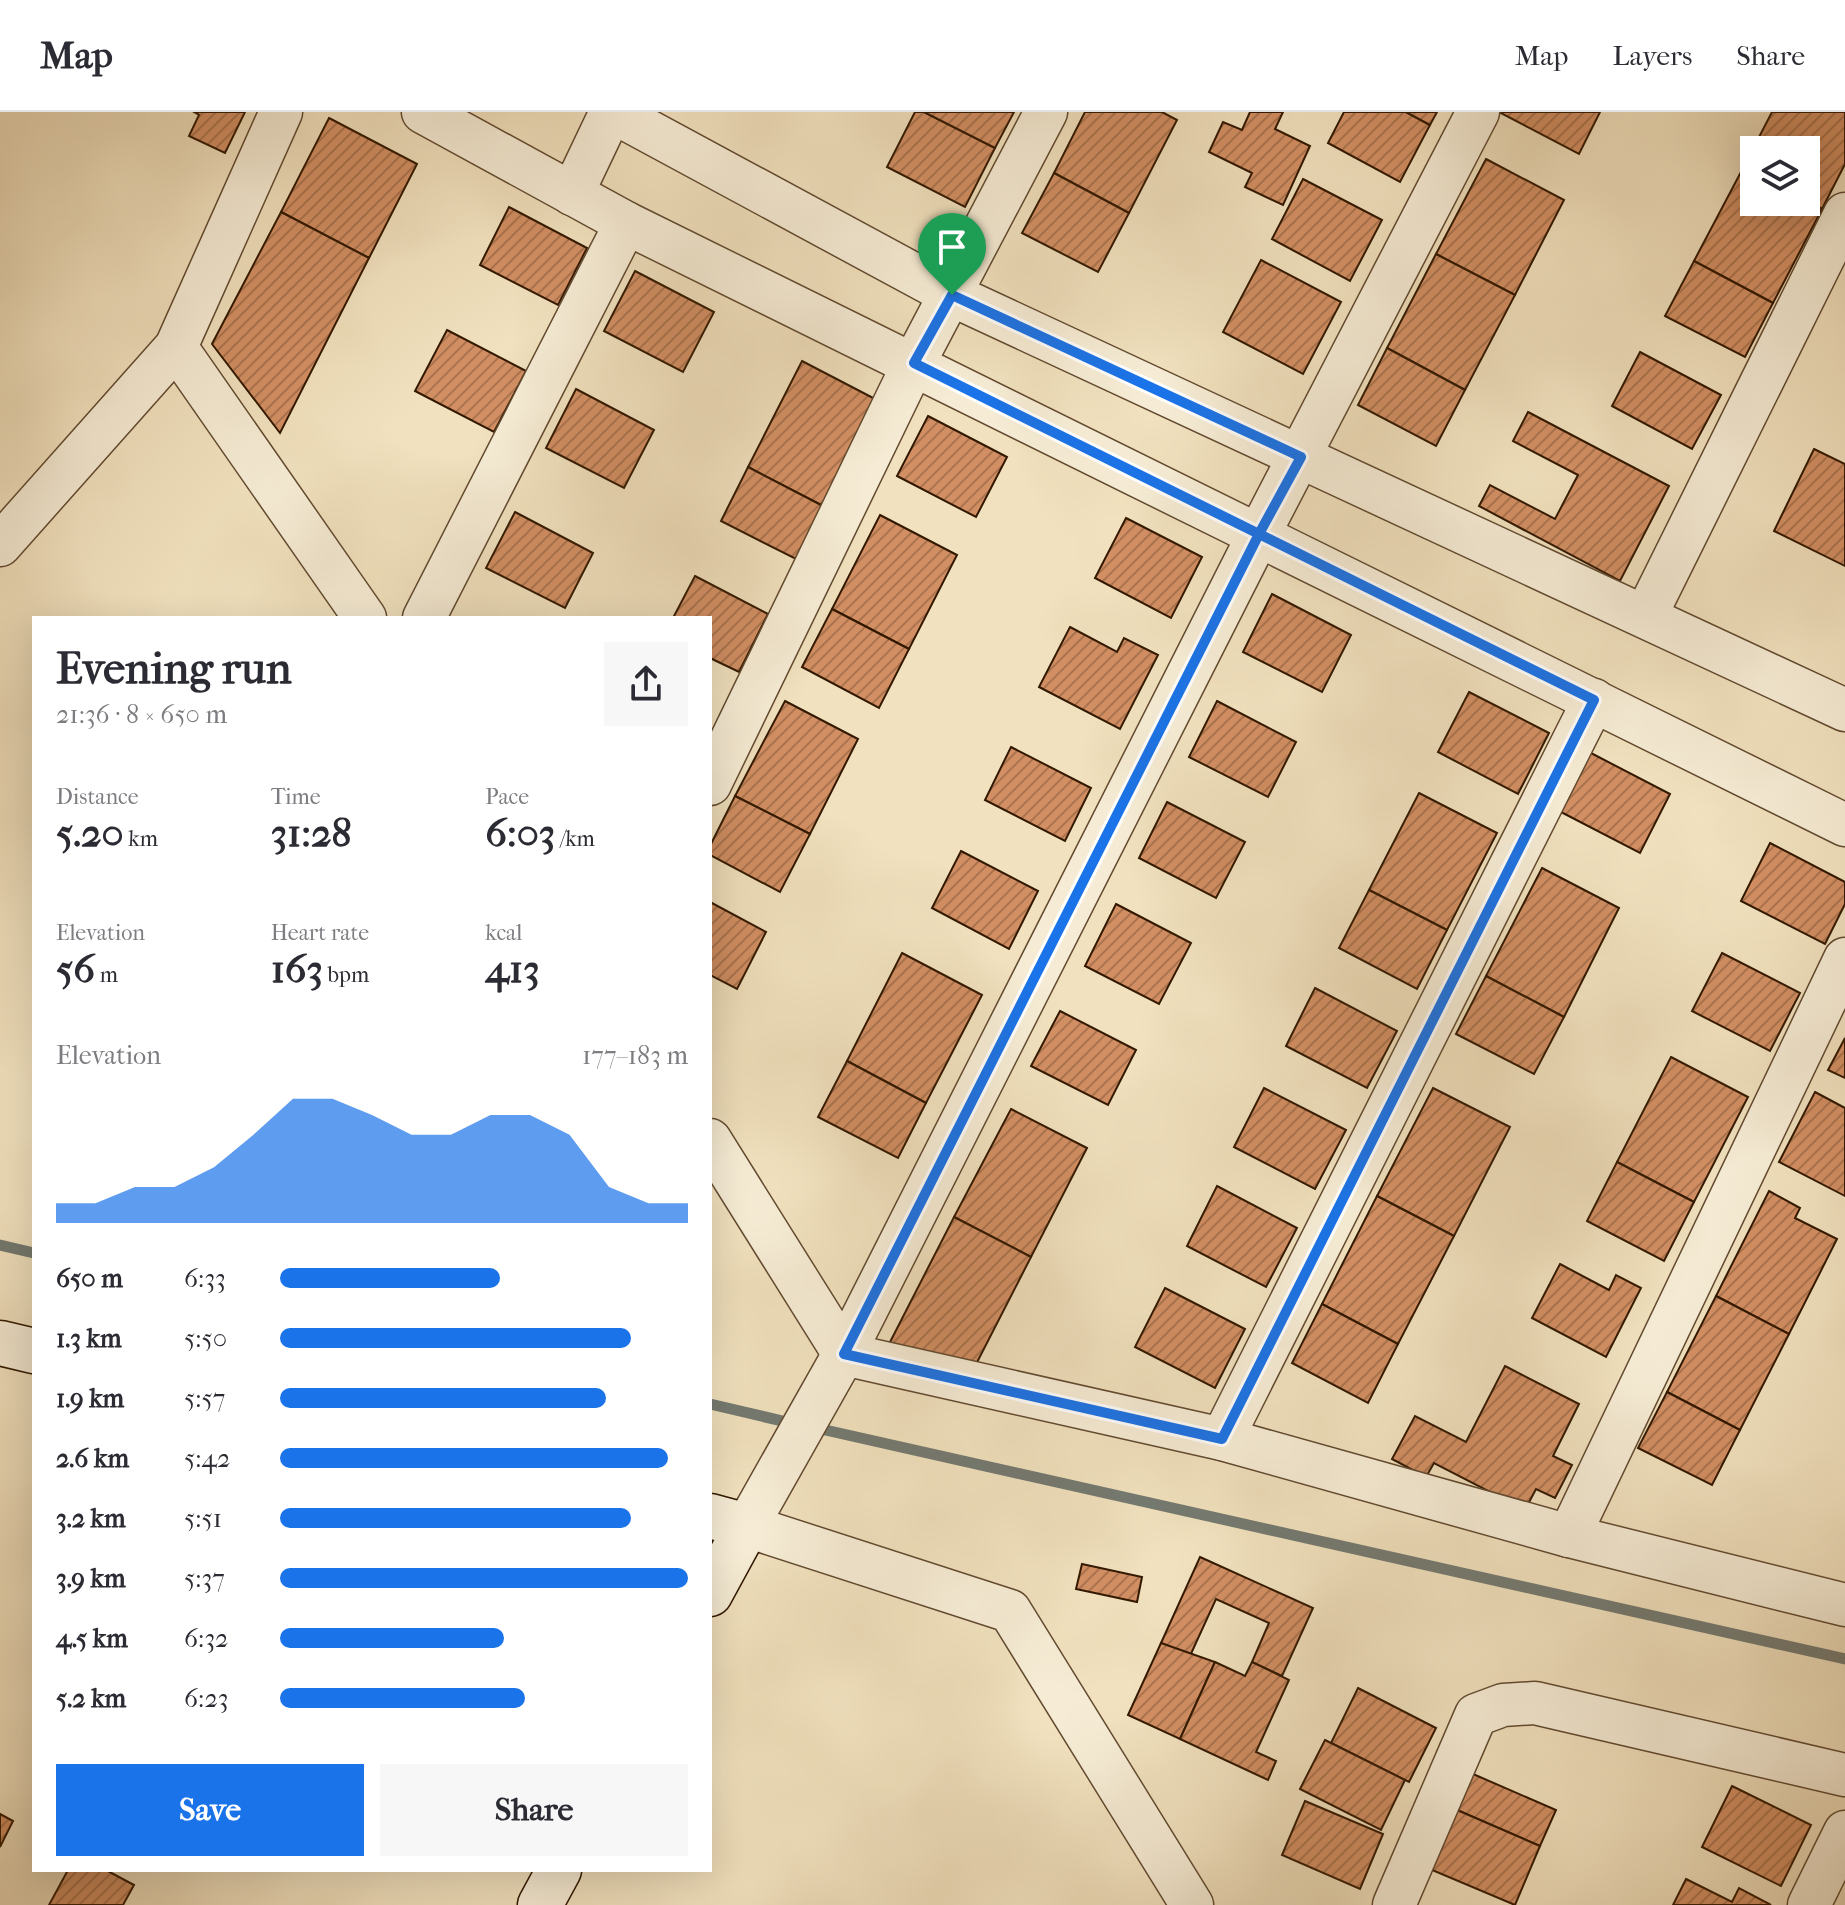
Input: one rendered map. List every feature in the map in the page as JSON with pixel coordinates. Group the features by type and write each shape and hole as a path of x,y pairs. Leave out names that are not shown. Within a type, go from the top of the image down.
{"street":[{"path":"0,545 176,347 281,112"},
{"path":"423,112 626,223 1845,825"},
{"path":"572,194 612,112 952,295 1845,710"},
{"path":"712,780 914,363 1046,112"},
{"path":"712,1586 729,1521 795,1443 844,1354 1259,534 1478,112"},
{"path":"1646,615 1845,214"},
{"path":"425,616 626,223"},
{"path":"176,347 364,616"},
{"path":"1222,1439 1594,700"},
{"path":"1569,1536 1845,959"},
{"path":"712,1143 844,1354 1222,1439 1569,1536 1845,1605"},
{"path":"0,1343 32,1351"},
{"path":"729,1521 1010,1611 1192,1905"},
{"path":"1394,1905 1476,1715 1503,1705 1535,1703 1845,1775"},
{"path":"1809,1905 1845,1832"},
{"path":"540,1905 558,1872"}],"building":[{"path":"194,112 245,112 225,153 189,136 199,115"},
{"path":"915,112 924,112 995,148 965,207 887,167"},
{"path":"924,112 1014,112 995,148"},
{"path":"1085,112 1162,112 1177,120 1129,213 1054,173"},
{"path":"1250,112 1283,112 1275,129 1310,146 1283,205 1245,187 1252,173 1209,152 1223,122 1242,130"},
{"path":"1344,112 1406,112 1430,125 1400,182 1328,143"},
{"path":"1406,112 1437,112 1430,125"},
{"path":"1499,112 1600,112 1579,154"},
{"path":"1772,112 1845,112 1845,164 1822,209 1820,136 1760,136"},
{"path":"329,118 417,164 369,258 281,212"},
{"path":"1486,159 1564,200 1515,295 1436,254"},
{"path":"1054,173 1129,213 1098,272 1022,233"},
{"path":"1740,174 1740,216 1818,216 1773,303 1694,261"},
{"path":"1303,179 1382,220 1350,281 1272,239"},
{"path":"509,207 587,248 558,305 480,265"},
{"path":"281,212 369,258 280,433 212,344"},
{"path":"1436,254 1515,295 1465,390 1387,348"},
{"path":"1261,260 1341,302 1303,374 1223,332"},
{"path":"1694,261 1773,303 1745,357 1665,316"},
{"path":"635,271 714,312 683,372 604,331"},
{"path":"447,330 526,371 494,432 415,391"},
{"path":"1387,348 1465,390 1436,446 1358,405"},
{"path":"1640,352 1721,395 1692,449 1612,406"},
{"path":"802,361 877,400 823,506 748,467"},
{"path":"576,389 654,430 624,488 546,448"},
{"path":"1528,412 1669,486 1620,581 1479,506 1490,485 1555,519 1578,475 1513,441"},
{"path":"928,416 1007,457 976,517 897,476"},
{"path":"1814,449 1845,464 1845,566 1774,531"},
{"path":"748,467 823,506 796,559 721,521"},
{"path":"515,512 593,553 565,608 486,568"},
{"path":"880,515 957,555 909,649 832,609"},
{"path":"1126,518 1202,557 1171,618 1095,578"},
{"path":"695,576 768,614 739,672 712,659 712,616 674,616"},
{"path":"1272,594 1351,635 1322,692 1243,652"},
{"path":"832,609 909,649 879,708 802,667"},
{"path":"1070,627 1117,652 1124,638 1158,655 1120,729 1039,687"},
{"path":"1469,692 1549,733 1518,794 1438,752"},
{"path":"785,701 858,739 810,834 735,796"},
{"path":"1217,701 1296,742 1268,797 1189,757"},
{"path":"1011,747 1091,788 1065,841 985,800"},
{"path":"1589,752 1670,794 1640,853 1559,811"},
{"path":"1419,793 1497,833 1447,930 1369,890"},
{"path":"735,796 810,834 780,892 712,856 712,842"},
{"path":"1167,802 1245,842 1216,898 1139,858"},
{"path":"1770,843 1845,882 1845,904 1825,944 1741,901"},
{"path":"961,851 1038,891 1009,949 932,908"},
{"path":"1542,868 1619,908 1564,1017 1486,976"},
{"path":"1369,890 1447,930 1417,989 1339,948"},
{"path":"712,903 766,932 737,989 712,976"},
{"path":"1116,904 1191,943 1159,1004 1085,966"},
{"path":"902,953 982,995 926,1103 847,1061"},
{"path":"1722,953 1800,993 1770,1051 1692,1011"},
{"path":"1486,976 1564,1017 1534,1074 1456,1034"},
{"path":"1315,988 1397,1031 1367,1088 1286,1046"},
{"path":"1060,1011 1136,1050 1108,1105 1031,1066"},
{"path":"1845,1038 1845,1078 1828,1070"},
{"path":"1671,1057 1748,1097 1694,1202 1617,1162"},
{"path":"847,1061 926,1103 898,1158 818,1117"},
{"path":"1264,1088 1346,1130 1315,1189 1234,1147"},
{"path":"1433,1088 1510,1127 1454,1236 1377,1196"},
{"path":"1815,1092 1845,1108 1845,1196 1779,1162"},
{"path":"1011,1109 1087,1148 1031,1257 954,1217"},
{"path":"1617,1162 1694,1202 1664,1261 1587,1221"},
{"path":"1217,1186 1297,1228 1266,1287 1187,1246"},
{"path":"1769,1191 1800,1208 1795,1218 1837,1239 1789,1334 1716,1296"},
{"path":"1377,1196 1454,1236 1398,1344 1322,1304"},
{"path":"954,1217 1031,1257 971,1374 887,1348"},
{"path":"1560,1264 1609,1290 1616,1275 1641,1288 1606,1357 1532,1318"},
{"path":"1165,1288 1245,1329 1215,1388 1135,1347"},
{"path":"1716,1296 1789,1334 1740,1430 1667,1392"},
{"path":"1322,1304 1398,1344 1368,1403 1292,1363"},
{"path":"1505,1366 1579,1404 1553,1456 1572,1465 1555,1498 1536,1489 1525,1510 1434,1463 1426,1477 1392,1459 1415,1416 1466,1442"},
{"path":"1667,1392 1740,1430 1712,1485 1638,1448"},
{"path":"1200,1557 1313,1608 1282,1676 1252,1662 1269,1623 1216,1599 1190,1656 1161,1643"},
{"path":"1082,1564 1142,1577 1137,1602 1076,1589"},
{"path":"1161,1643 1215,1662 1180,1739 1128,1715"},
{"path":"1215,1662 1245,1676 1252,1662 1289,1680 1256,1752 1276,1761 1268,1780 1180,1739"},
{"path":"1358,1688 1436,1728 1409,1782 1331,1743"},
{"path":"1325,1740 1405,1780 1381,1830 1300,1789"},
{"path":"1473,1774 1556,1810 1540,1846 1457,1810"},
{"path":"1732,1786 1811,1825 1781,1886 1702,1847"},
{"path":"1305,1801 1383,1834 1360,1889 1282,1855"},
{"path":"1457,1810 1540,1846 1515,1905 1432,1870"},
{"path":"0,1814 13,1821 0,1847"},
{"path":"67,1872 110,1872 134,1885 123,1905 49,1905"},
{"path":"1686,1879 1732,1902 1739,1888 1771,1905 1673,1905"}],"waterway":[{"path":"0,1245 32,1253"},
{"path":"712,1404 795,1424"},
{"path":"812,1427 1845,1659"}],"route":[{"path":"952,295 914,363 1259,534 878,1281 844,1354 1222,1439 1594,700 1259,534 1301,457 952,295"}]}
